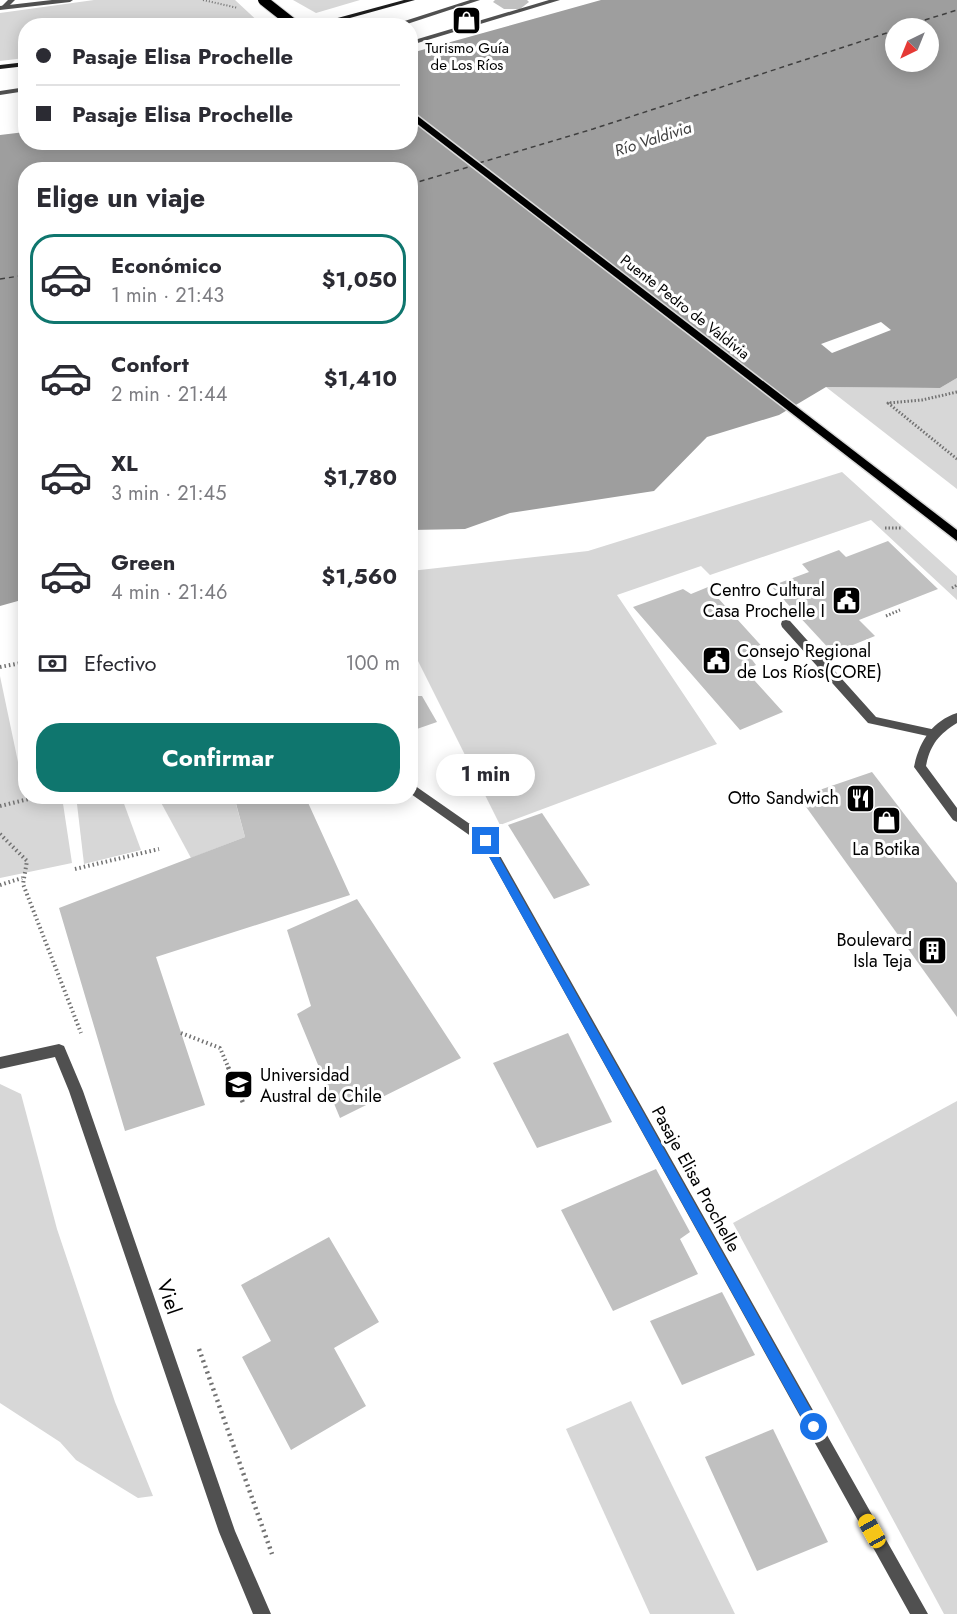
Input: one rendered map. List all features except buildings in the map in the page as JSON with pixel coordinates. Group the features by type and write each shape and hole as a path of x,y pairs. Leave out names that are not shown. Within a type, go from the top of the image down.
{"main road":[{"path":"263,0 286,18"},
{"path":"342,18 412,0"},
{"path":"0,67 18,65"},
{"name":"Puente Pedro de Valdivia","path":"418,119 957,535"}],"street":[{"path":"2,8 12,0"},
{"path":"2,8 29,0"},
{"path":"2,8 70,0"},
{"path":"418,18 477,0"},
{"path":"418,41 557,0"},
{"path":"0,93 18,90"},
{"path":"786,624 872,720 932,733"},
{"path":"957,717 932,733 923,747 920,767 957,817"},
{"name":"Pasaje Elisa Prochelle","path":"418,793 486,841 919,1614"},
{"name":"Viel","path":"0,1063 59,1050 76,1090 227,1532 262,1614"}],"path":[{"path":"957,392 922,400 888,403 957,459"},
{"path":"952,588 957,585"},
{"path":"886,616 900,610"},
{"path":"0,667 18,664"},
{"path":"0,806 18,802"},
{"path":"0,834 27,861 23,881 0,885"},
{"path":"75,869 159,849"},
{"path":"182,1033 220,1048 244,1105"}],"shaded area":[{"path":"94,0 235,0 254,18 18,18 18,59 0,61 0,13"},
{"path":"293,0 360,0 316,13"},
{"path":"957,378 957,489 826,387 940,388"},
{"path":"842,472 957,576 957,600 871,520 710,575 701,566 617,595 717,744 500,825 418,661 418,570 588,551"},
{"path":"0,676 18,762 18,804 63,804 72,863 0,878"},
{"path":"77,804 124,804 141,850 84,864"},
{"path":"162,804 236,804 245,837 191,858"},
{"path":"0,1084 21,1094 57,1229 115,1402 153,1496 138,1498 76,1460 60,1442 0,1403"},
{"path":"957,1101 957,1614 944,1614 733,1223"},
{"path":"631,1401 735,1614 650,1614 566,1429"}],"water":[{"name":"Río Valdivia","path":"601,0 957,0 957,378 940,388 826,387 779,415 707,437 654,491 510,513 465,529 418,530 418,162 18,162 18,601 0,606 0,135 18,133 18,150 418,150 418,51"}],"pier":[{"path":"881,322 891,330 832,353 821,344"}],"ferry route":[{"path":"931,18 957,10"},
{"path":"479,163 593,129 885,34"},
{"path":"418,182 472,166"},
{"path":"0,279 18,276"}],"place":[{"name":"Turismo Guía de Los Ríos","path":"467,21"},
{"name":"Centro Cultural Casa Prochelle I","path":"846,600"},
{"name":"Consejo Regional de Los Ríos(CORE)","path":"716,661"},
{"name":"Otto Sandwich","path":"860,798"},
{"name":"La Botika","path":"886,820"},
{"name":"Boulevard Isla Teja","path":"933,950"},
{"name":"Universidad Austral de Chile","path":"239,1085"}],"route":[{"path":"486,841 814,1427"}]}
